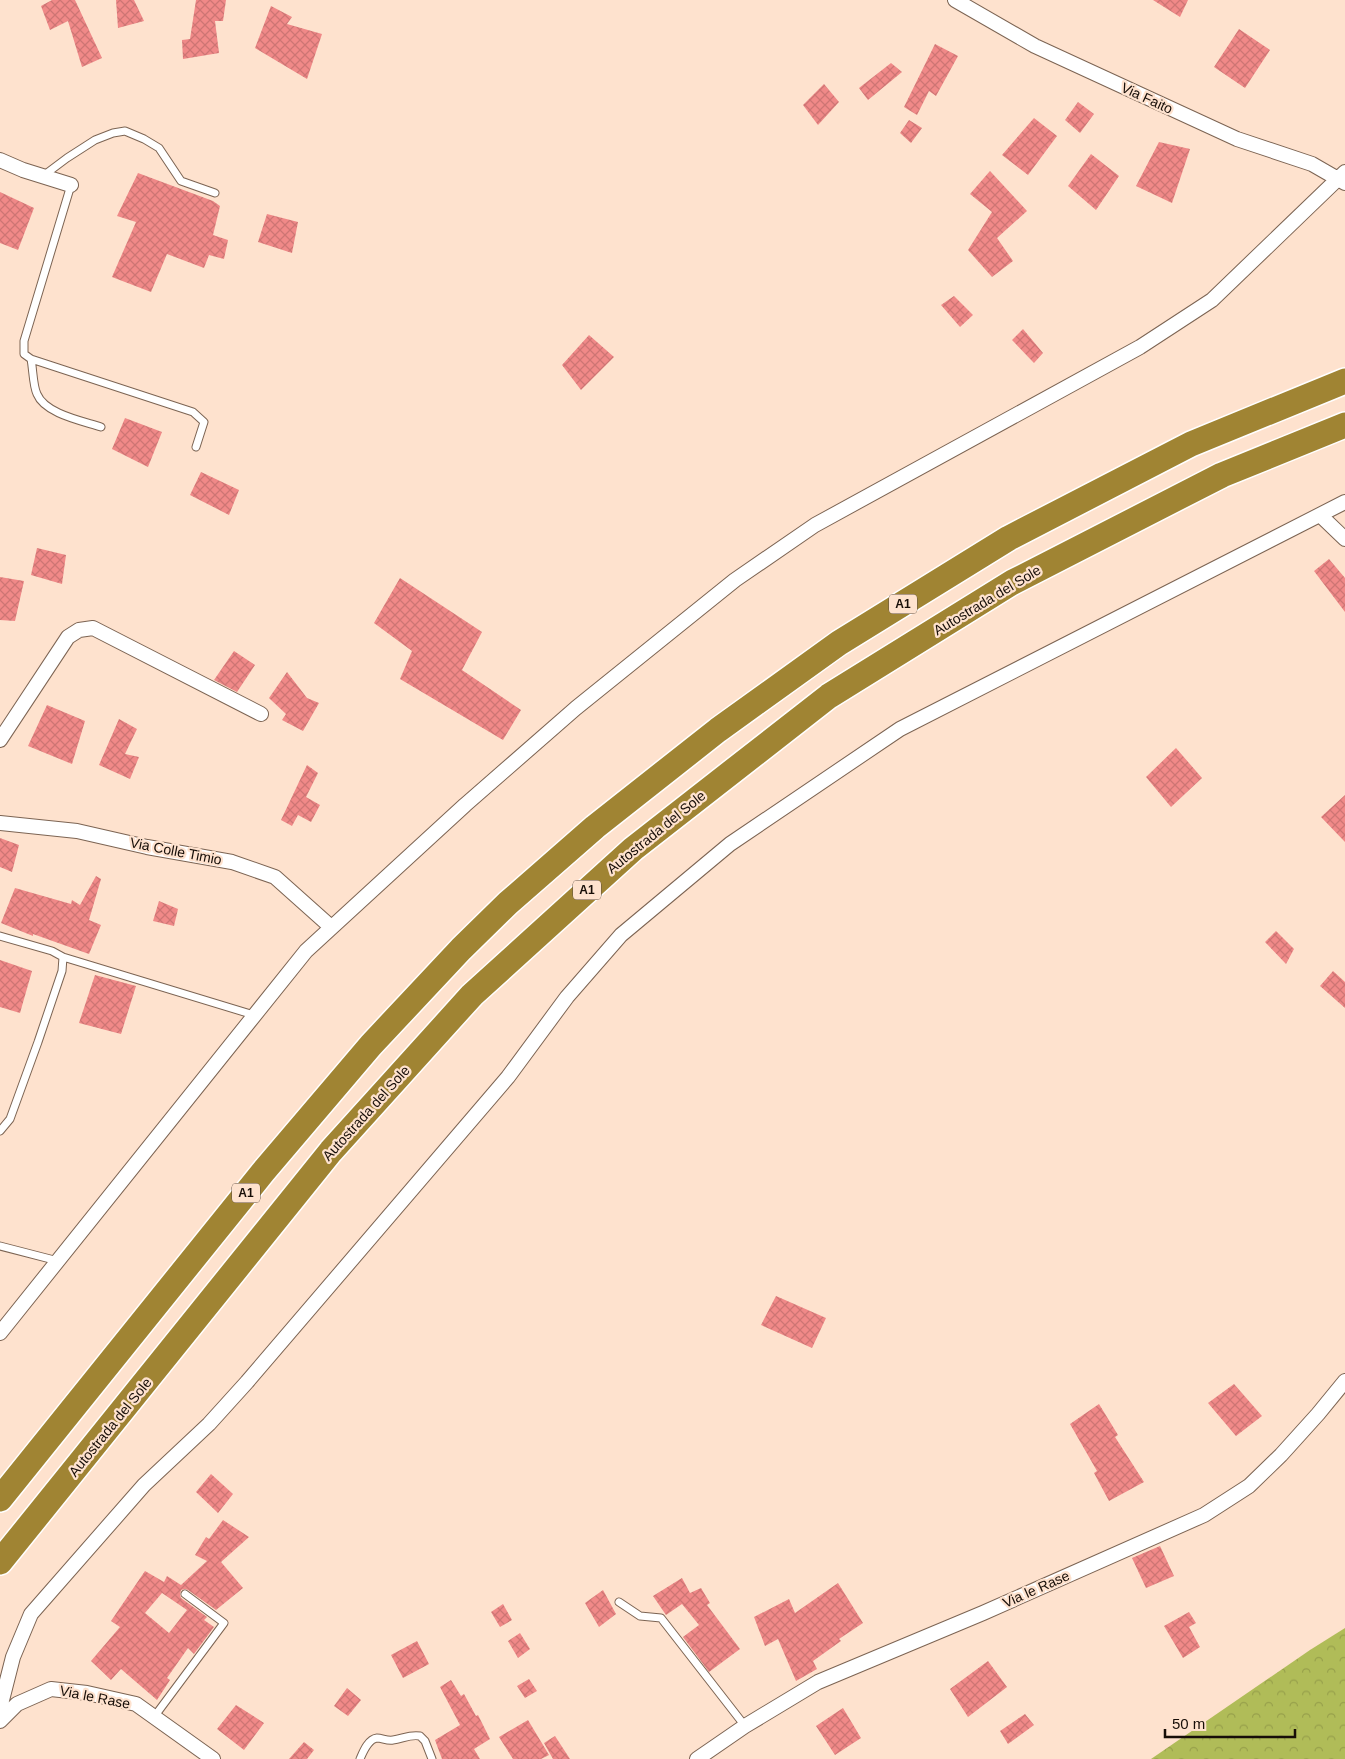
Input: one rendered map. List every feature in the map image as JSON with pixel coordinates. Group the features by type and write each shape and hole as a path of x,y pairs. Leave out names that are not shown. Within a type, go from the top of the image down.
{"highway":[{"name":"A1","path":"0,1499 263,1172 371,1044 508,903 595,827 718,730 839,643 1009,538 1191,444 1345,381"},
{"name":"Autostrada del Sole","path":"0,1562 331,1151 472,995 633,849 829,696 1013,582 1222,474 1345,425"}],"street":[{"name":"Via Faito","path":"955,0 1035,46 1238,139 1312,164 1343,178"},
{"path":"0,160 23,170 71,185"},
{"path":"0,1333 306,951 330,927 576,708 735,580 815,525 1140,347 1212,300 1343,178"},
{"path":"0,1708 12,1657 30,1614 144,1485 209,1424 247,1382 508,1077 567,997 621,935 730,844 900,729 1345,502"},
{"path":"1320,515 1345,539"},
{"path":"0,740 68,637 79,630 93,628 261,714"},
{"name":"Via Colle Timio","path":"0,823 77,831 232,862 275,877 330,927"},
{"name":"Via le Rase","path":"697,1759 745,1726 818,1682 983,1613 1204,1515 1249,1486 1282,1455 1345,1381"},
{"name":"Via le Rase","path":"0,1721 17,1704 51,1688 87,1693 136,1704 213,1759"}],"lane":[{"path":"43,176 66,158 95,140 112,132 125,131 159,148 181,181 215,193"},
{"path":"71,185 24,341 24,354 31,359 193,412 204,422 196,447"},
{"path":"31,359 37,394 48,408 70,418 101,427"},
{"path":"0,936 254,1015"},
{"path":"0,1131 10,1119 62,971 63,957"},
{"path":"0,1246 58,1261"},
{"path":"154,1717 224,1624 185,1594"},
{"path":"619,1602 640,1616 660,1618 745,1726"},
{"path":"360,1759 371,1740 377,1738 392,1740 413,1735 420,1736 425,1741 432,1759"}],"green space":[{"path":"1345,1628 1345,1759 1151,1759 1310,1650"}],"building":[{"path":"52,0 75,0 102,58 82,67 68,21 50,30 41,6"},
{"path":"116,0 134,0 144,21 118,28"},
{"path":"196,0 226,0 223,21 215,21 219,53 183,59 182,40 190,39"},
{"path":"1153,0 1188,0 1180,17"},
{"path":"271,6 292,17 287,24 322,34 307,79 255,48"},
{"path":"1239,29 1270,50 1245,88 1214,67"},
{"path":"935,44 958,56 936,96 929,91 917,115 904,107"},
{"path":"891,63 902,72 868,100 859,88"},
{"path":"824,84 839,102 818,125 803,105"},
{"path":"1078,102 1094,114 1080,133 1065,120"},
{"path":"1034,118 1057,136 1028,175 1002,155"},
{"path":"909,120 922,128 911,143 900,133"},
{"path":"1159,142 1190,149 1172,203 1136,186"},
{"path":"1091,154 1119,176 1096,210 1068,186"},
{"path":"990,171 1027,211 997,238 1013,261 992,277 968,250 992,212 970,194"},
{"path":"138,173 213,201 220,206 213,235 228,240 224,259 209,255 204,268 167,254 151,292 112,277 136,222 117,216"},
{"path":"0,192 34,208 18,250 0,243"},
{"path":"267,214 298,222 292,253 258,242"},
{"path":"954,296 973,315 960,327 941,305"},
{"path":"1023,329 1043,353 1034,363 1012,340"},
{"path":"589,335 614,357 581,390 562,365"},
{"path":"125,418 162,432 148,467 112,449"},
{"path":"201,472 239,490 229,515 190,495"},
{"path":"37,548 66,555 62,584 31,575"},
{"path":"1329,559 1345,578 1345,612 1314,571"},
{"path":"0,577 24,581 15,621 0,620"},
{"path":"400,578 482,632 462,670 521,710 503,740 400,679 412,651 374,623"},
{"path":"234,651 255,665 237,692 214,680"},
{"path":"287,672 307,698 319,703 303,731 282,720 286,714 269,698"},
{"path":"47,705 85,721 72,764 28,746"},
{"path":"119,719 137,729 125,754 139,757 130,779 99,765"},
{"path":"1176,748 1202,778 1171,807 1146,777"},
{"path":"307,765 318,773 306,797 320,805 311,822 298,815 292,826 281,820"},
{"path":"1345,795 1345,842 1321,817"},
{"path":"0,838 19,845 12,872 0,867"},
{"path":"96,876 101,879 89,920 101,925 89,954 33,934 33,936 1,923 15,888 71,904 72,900 80,905"},
{"path":"159,901 178,909 174,926 153,921"},
{"path":"1276,931 1294,949 1286,964 1265,942"},
{"path":"0,960 32,971 20,1013 0,1007"},
{"path":"1333,971 1345,982 1345,1008 1320,986"},
{"path":"95,975 136,986 121,1034 79,1023"},
{"path":"776,1296 826,1318 812,1348 761,1325"},
{"path":"1234,1384 1262,1416 1236,1436 1208,1403"},
{"path":"1099,1404 1118,1435 1115,1437 1144,1482 1109,1501 1094,1473 1097,1471 1070,1424"},
{"path":"211,1474 233,1494 218,1513 196,1492"},
{"path":"223,1520 249,1537 221,1562 243,1588 216,1610 188,1590 181,1590 181,1598 207,1617 204,1620 214,1627 194,1654 188,1648 167,1678 170,1680 157,1700 121,1669 111,1680 91,1661 120,1627 111,1621 145,1571 164,1582 167,1576 181,1585 207,1561 195,1555 206,1537 209,1539","holes":["162,1593 187,1610 169,1633 145,1613"]},
{"path":"1160,1546 1174,1576 1146,1588 1132,1558"},
{"path":"682,1578 690,1593 701,1588 710,1603 707,1605 740,1649 709,1672 683,1637 699,1625 682,1604 666,1615 653,1596"},
{"path":"838,1583 863,1623 839,1639 841,1641 813,1661 817,1669 796,1681 778,1639 765,1646 754,1617 789,1599 795,1613"},
{"path":"603,1590 616,1614 599,1627 585,1603"},
{"path":"503,1604 512,1620 500,1627 491,1612"},
{"path":"1189,1612 1196,1623 1189,1627 1200,1647 1183,1658 1164,1626"},
{"path":"520,1633 530,1649 518,1658 508,1641"},
{"path":"417,1641 429,1664 403,1678 391,1655"},
{"path":"988,1661 1007,1687 968,1717 950,1689"},
{"path":"529,1679 537,1691 525,1698 517,1686"},
{"path":"451,1680 461,1696 464,1694 476,1716 478,1715 490,1739 474,1749 480,1759 442,1759 435,1740 460,1725 440,1687"},
{"path":"347,1688 361,1700 348,1716 334,1706"},
{"path":"236,1705 264,1723 244,1750 217,1729"},
{"path":"843,1708 861,1738 835,1755 816,1726"},
{"path":"1025,1714 1034,1725 1008,1744 1000,1731"},
{"path":"528,1720 549,1755 541,1759 513,1759 499,1737"},
{"path":"555,1736 570,1759 553,1759 544,1743"},
{"path":"304,1742 314,1750 307,1759 289,1759"}]}
